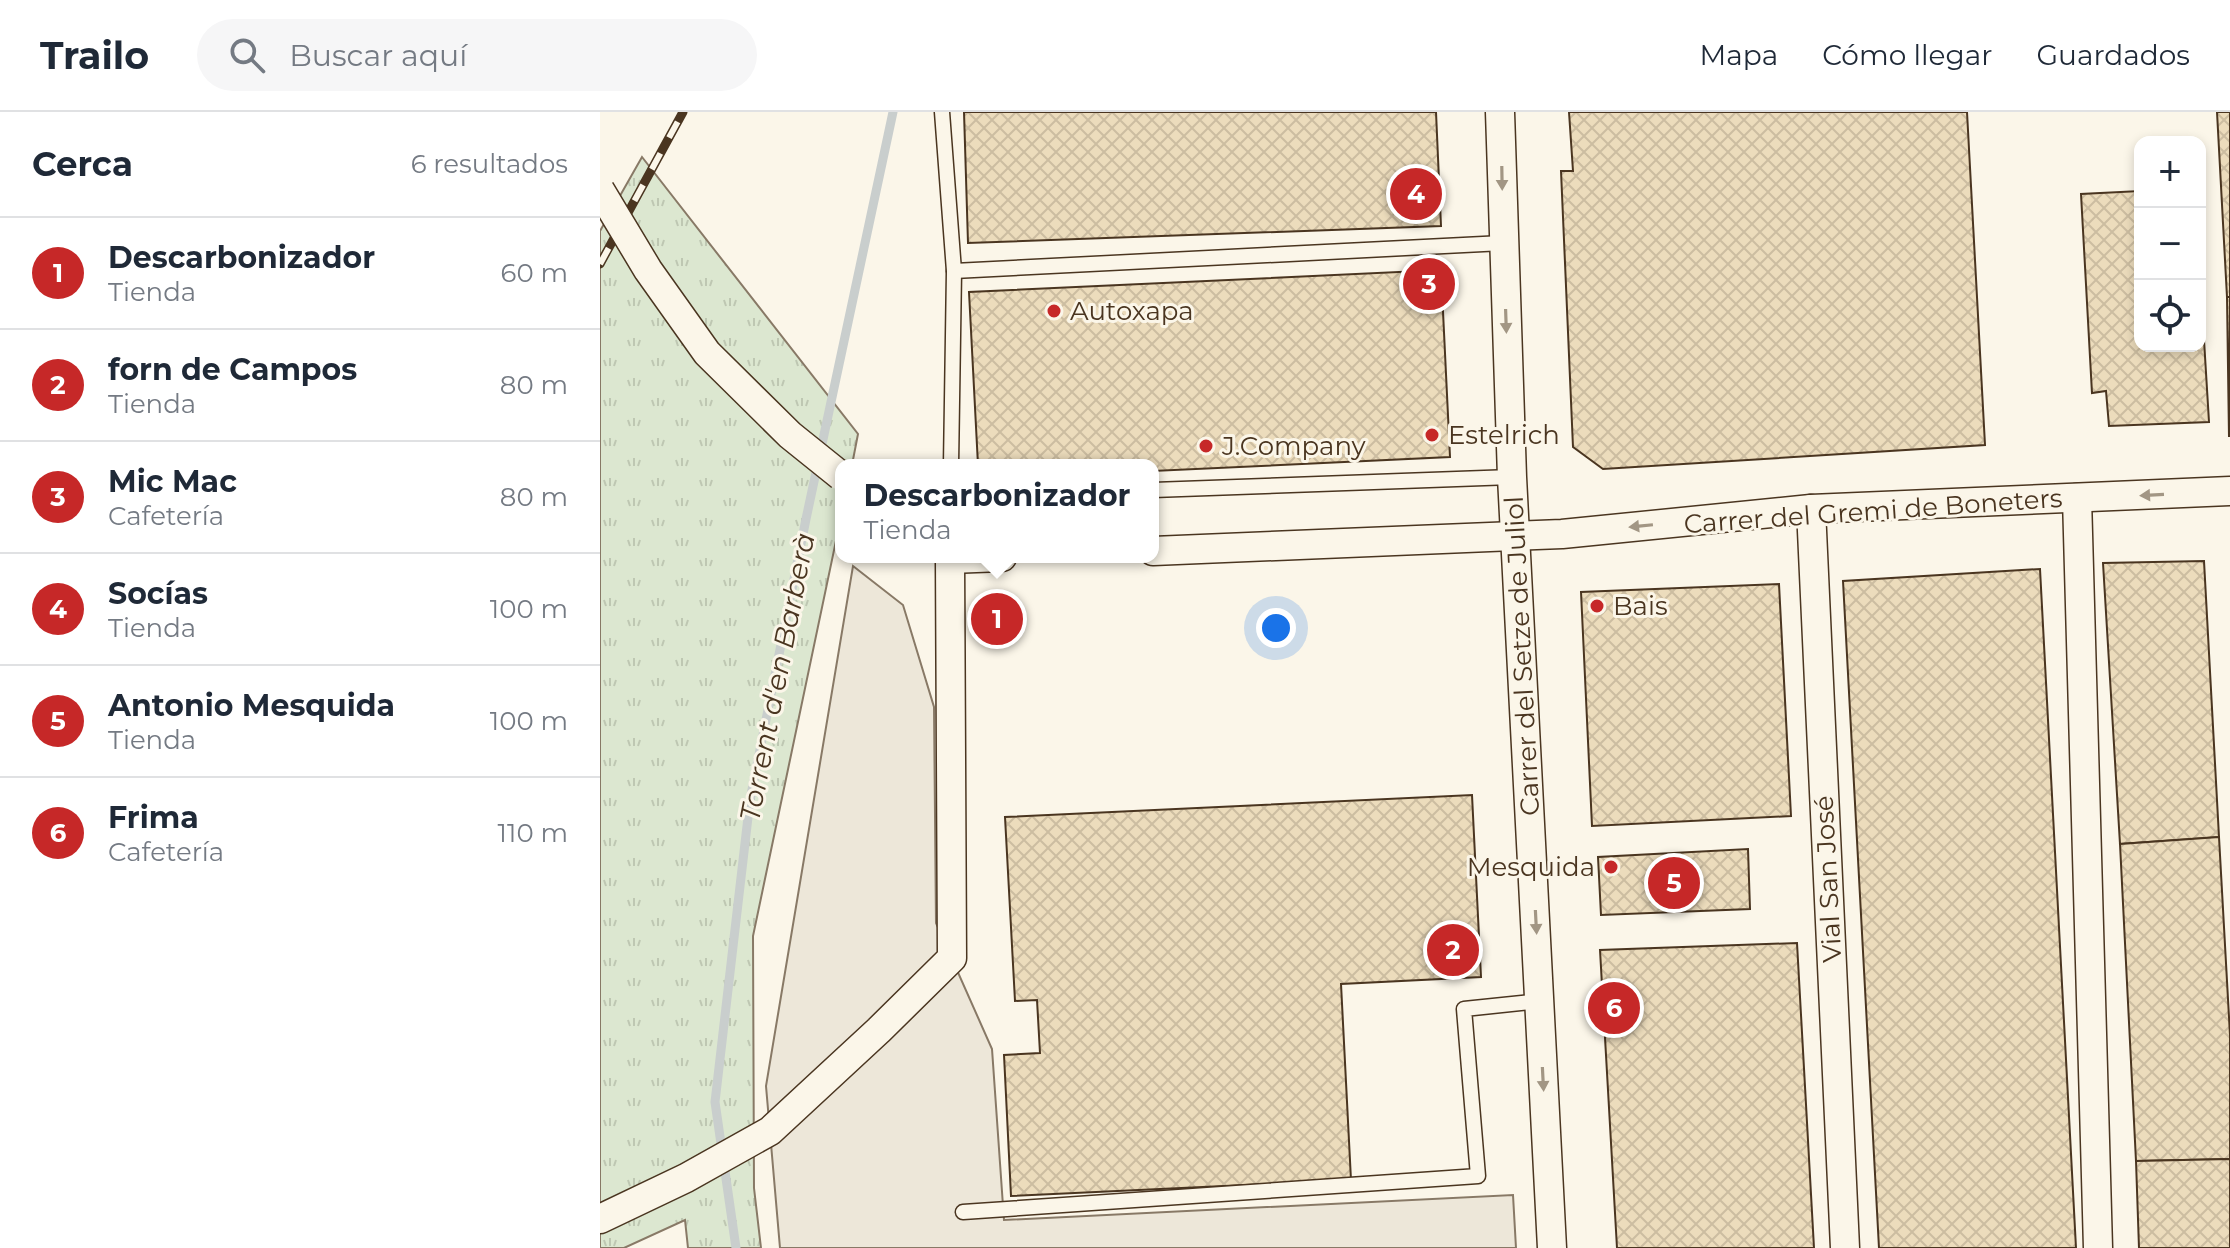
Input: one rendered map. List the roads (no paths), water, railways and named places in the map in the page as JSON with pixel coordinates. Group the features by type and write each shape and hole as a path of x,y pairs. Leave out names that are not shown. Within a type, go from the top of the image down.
{"street":[{"name":"Carrer del Setze de Juliol","path":"1500,112 1512,477 1552,1248"},
{"path":"600,190 648,270 707,353 790,435 835,471"},
{"name":"Carrer del Gremi de Boneters","path":"1159,551 1562,534 1811,509 2230,491"},
{"path":"2077,498 2098,1248"},
{"name":"Vial San José","path":"1811,509 1845,1248"},
{"path":"600,1219 686,1178 770,1131 952,958 949,563"}],"lane":[{"path":"942,112 954,271 951,459"},
{"path":"954,271 1503,243"},
{"path":"1159,490 1512,477"},
{"path":"963,1212 1478,1176 1464,1009 1540,1001"}],"waterway":[{"name":"Torrent d'en Barberà","path":"736,1248 715,1102 750,800 893,112"}],"railway":[{"path":"600,264 683,112"}],"place":[{"name":"Socías","path":"1416,194"},
{"name":"Mic Mac","path":"1429,284"},
{"name":"Autoxapa","path":"1054,311"},
{"name":"Estelrich","path":"1432,435"},
{"name":"J.Company","path":"1206,446"},
{"name":"Bais","path":"1597,606"},
{"name":"Descarbonizador","path":"997,619"},
{"name":"Mesquida","path":"1611,867"},
{"name":"Antonio Mesquida","path":"1674,883"},
{"name":"forn de Campos","path":"1453,950"},
{"name":"Frima","path":"1614,1008"}]}
